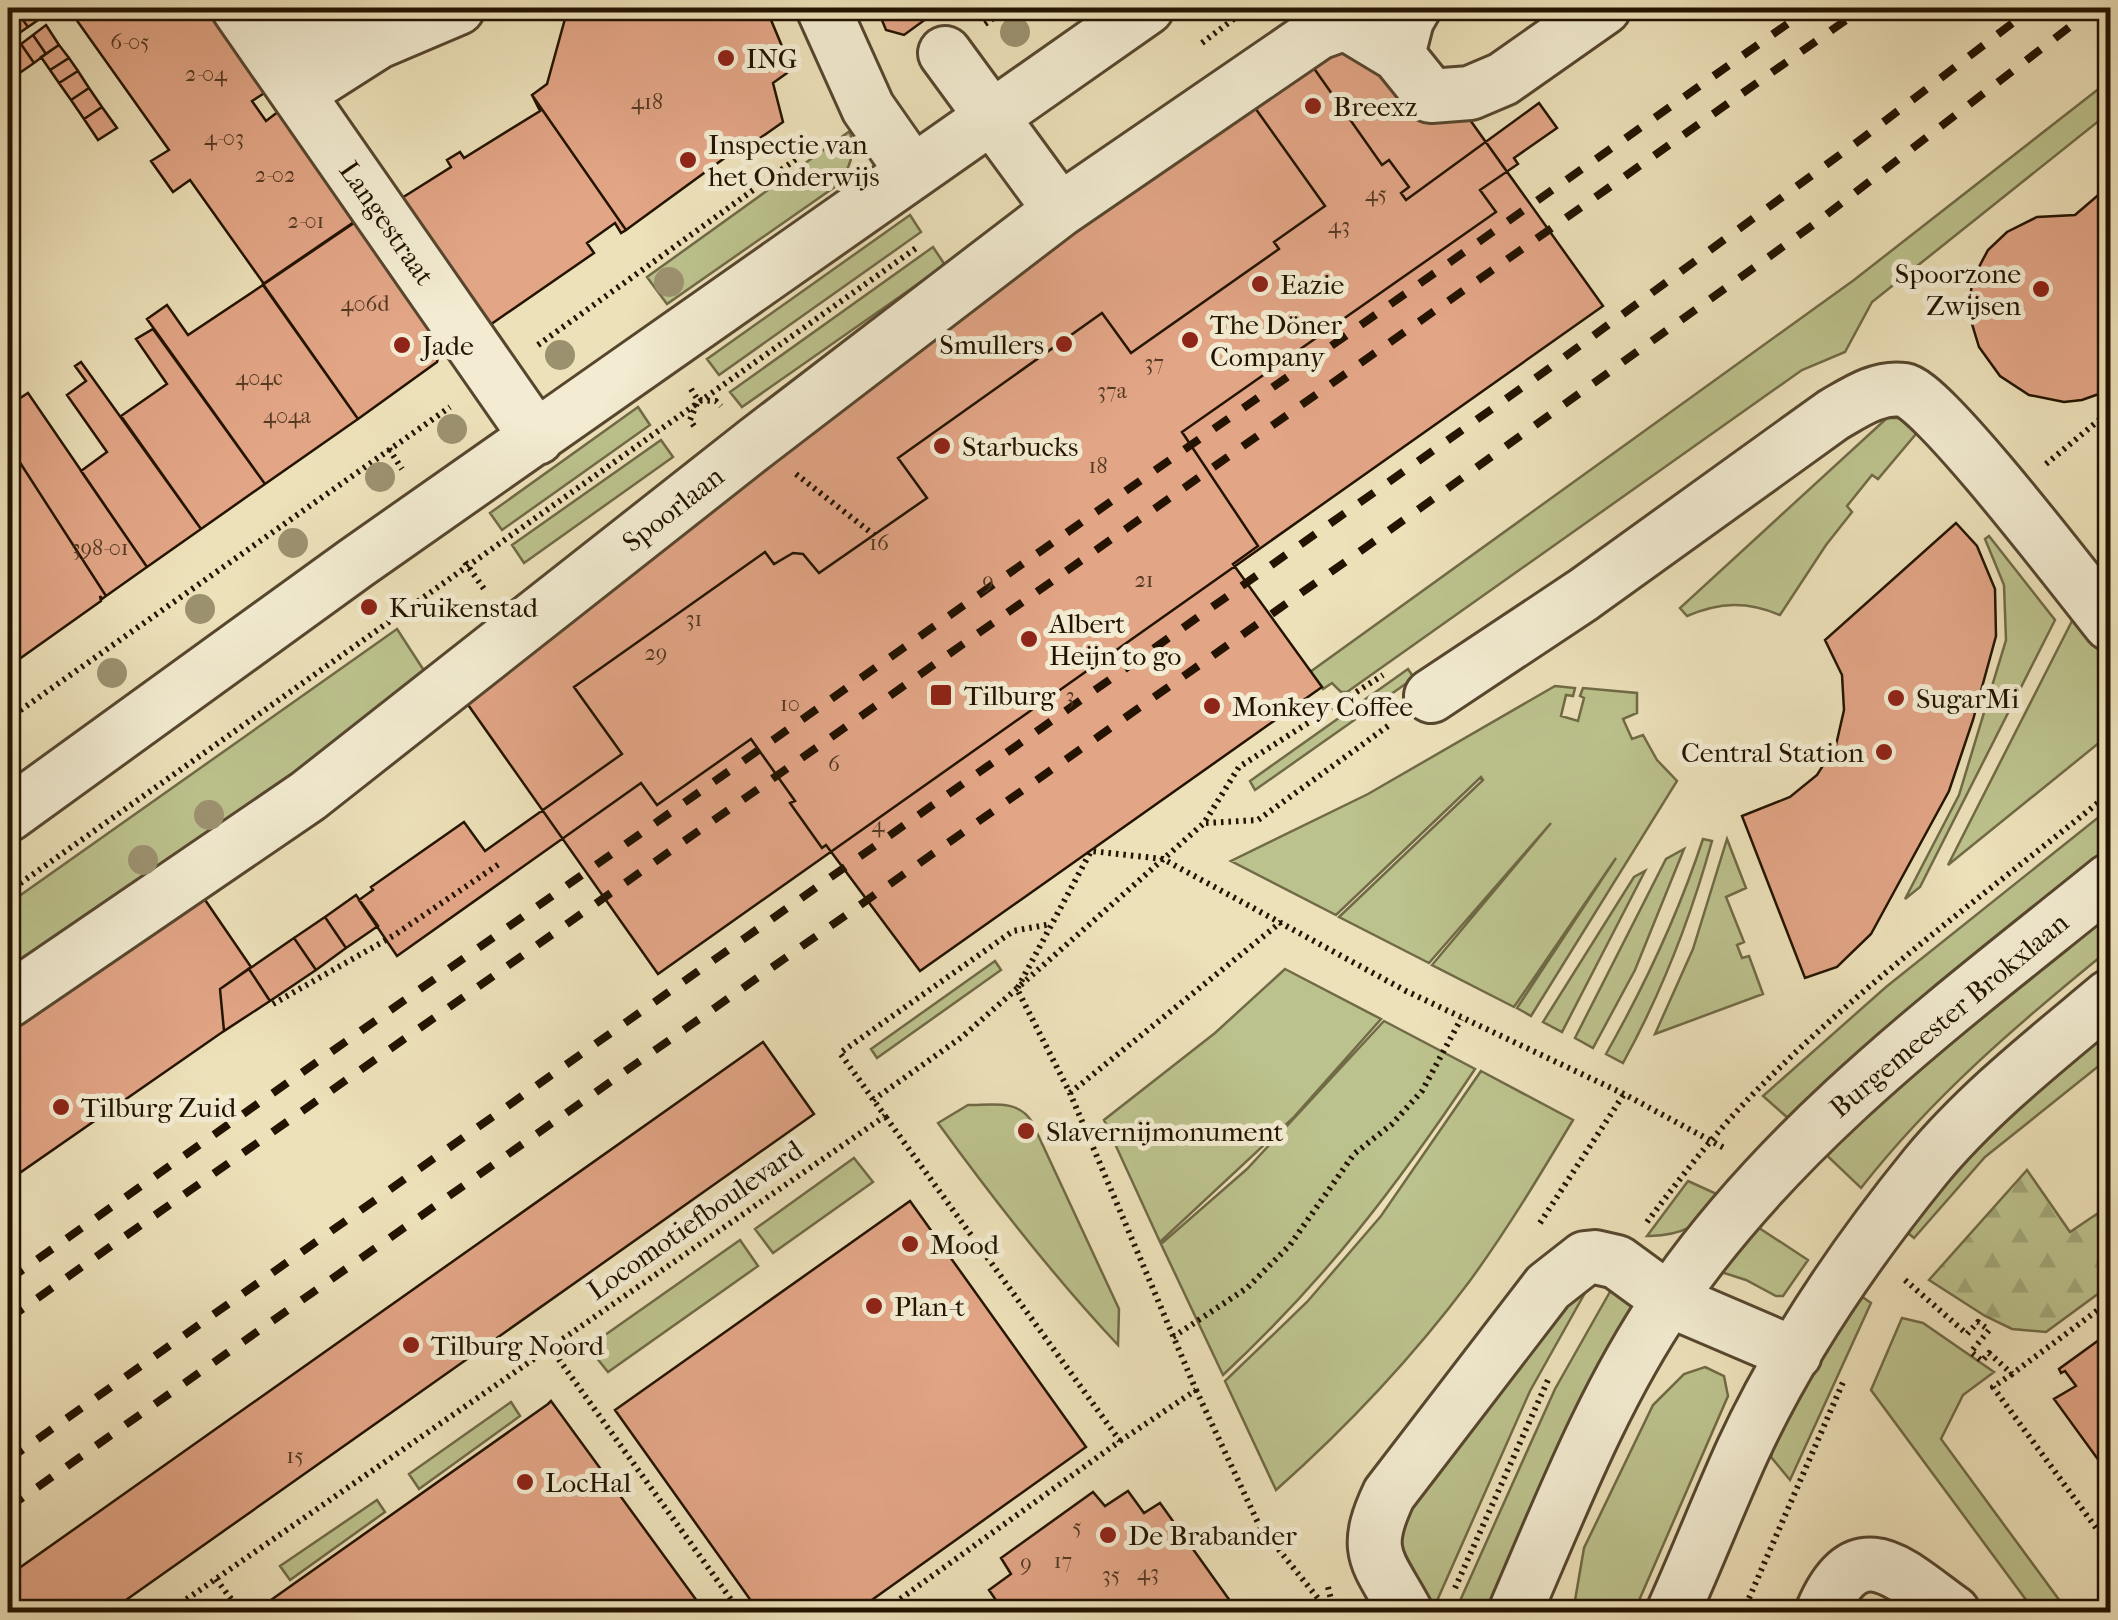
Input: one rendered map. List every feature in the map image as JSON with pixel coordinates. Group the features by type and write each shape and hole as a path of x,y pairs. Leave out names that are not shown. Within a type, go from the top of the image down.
{"street":[{"name":"Langestraat","path":"238,8 537,438"},
{"path":"368,8 291,44 286,76 458,8"},
{"path":"823,8 868,108 912,171"},
{"path":"8,815 356,564 1147,8"},
{"path":"1331,16 1406,31 1431,96 1470,93 1503,80 1604,8"},
{"name":"Spoorlaan","path":"8,1001 308,796 756,443 1060,210 1318,32 1331,16"},
{"path":"964,39 991,116 1060,210"},
{"path":"1432,696 1583,595 1833,415 1864,396 1886,390 1907,390 1944,420 2110,624"},
{"name":"Burgemeester Brokxlaan","path":"1515,1612 1592,1434 1669,1300 1732,1217 1890,1057 2110,880"},
{"path":"1673,1612 1743,1450 1796,1354 1864,1249 1928,1163 1987,1102 2110,996"},
{"path":"1406,1612 1377,1557 1373,1526 1388,1494 1548,1287 1572,1264 1595,1256 1617,1262 1669,1300 1796,1354"},
{"path":"1830,1607 1844,1576 1861,1564 1877,1563 1954,1612"}],"path":[{"path":"964,39 1008,8"},
{"path":"8,719 868,108"},
{"path":"8,892 921,244"},
{"path":"698,400 690,420 698,434"},
{"path":"2007,497 2110,411"},
{"path":"1204,823 1258,820 1432,696"},
{"path":"872,1100 962,1037 1204,823 1239,766 1250,758"},
{"path":"1017,990 1091,851 1162,860 1461,1019 1624,1094 1710,1140 1764,1082 1830,1021 2110,793"},
{"path":"274,1004 394,936 502,862"},
{"path":"1070,1093 1282,922"},
{"path":"1052,924 1013,931 840,1053 1120,1441"},
{"path":"1017,990 1070,1093 1196,1390 1259,1524 1329,1612"},
{"path":"1173,1337 1247,1288 1290,1245 1354,1154 1392,1124 1422,1091 1461,1019"},
{"name":"Locomotiefboulevard","path":"168,1612 885,1116"},
{"path":"1900,1275 1967,1334 1978,1322 1988,1330 1971,1352 1982,1361 1989,1353 2012,1374"},
{"path":"2110,1302 1993,1387 2110,1547"},
{"path":"550,1347 740,1612"},
{"path":"1743,1612 1846,1376"},
{"path":"882,1612 1196,1390"},
{"path":"216,1579 241,1612"}],"green space":[{"path":"2110,80 2110,112 1872,302 1845,352 1802,370 1347,692 1341,692 1332,683 1323,689 1310,672 1854,280"},
{"path":"850,131 850,160 836,186 667,304 647,277"},
{"path":"910,215 921,232 719,375 707,359"},
{"path":"933,247 945,265 742,407 730,392"},
{"path":"638,407 650,425 502,530 490,513"},
{"path":"1887,418 1899,418 1921,428 1878,479 1872,475 1847,506 1852,512 1780,615 1734,605 1687,616 1680,608"},
{"path":"661,440 673,457 524,563 512,545"},
{"path":"1989,536 2055,620 1920,887 1905,899 1959,795 2006,640 2004,585 1985,539"},
{"path":"2074,617 2110,664 2110,734 1948,865"},
{"path":"397,629 436,689 8,992 8,904"},
{"path":"1408,669 1414,678 1255,790 1250,781"},
{"path":"1555,686 1575,688 1573,696 1566,695 1561,716 1578,721 1583,688 1637,693 1637,713 1623,719 1632,739 1643,735 1657,760 1677,781 1531,1016 1517,1008 1616,858 1514,1007 1432,965 1551,823 1429,963 1339,917 1483,780 1481,777 1336,915 1231,861 1368,794"},
{"path":"2110,808 2110,862 1797,1126 1763,1096 1886,987"},
{"path":"1703,839 1712,841 1684,927 1623,1063 1606,1054 1660,949"},
{"path":"1727,839 1746,888 1726,897 1744,942 1737,945 1742,958 1749,956 1763,994 1655,1034 1693,949"},
{"path":"1684,849 1635,970 1593,1048 1575,1038 1666,859"},
{"path":"1645,871 1562,1032 1543,1022 1634,877"},
{"path":"2110,898 2110,949 1979,1061 1918,1122 1861,1188 1817,1146"},
{"path":"995,961 1001,970 877,1058 871,1049"},
{"path":"1285,969 1381,1019 1293,1118 1160,1242 1104,1120 1215,1033"},
{"path":"2110,1011 2110,1057 1985,1157 1914,1238 1898,1225"},
{"path":"1384,1021 1475,1069 1358,1230 1295,1303 1223,1375 1161,1244 1247,1169"},
{"path":"1481,1071 1573,1120 1497,1242 1425,1338 1378,1391 1276,1490 1225,1381 1307,1302 1381,1216"},
{"path":"968,1105 1012,1107 1032,1122 1119,1309 1118,1345 1024,1237 938,1123"},
{"path":"854,1158 873,1182 773,1253 755,1229"},
{"path":"2027,1170 2070,1232 2110,1205 2110,1285 2046,1332 2012,1329 1929,1280"},
{"path":"1688,1181 1730,1200 1682,1231 1647,1236"},
{"path":"1750,1222 1808,1260 1783,1296 1718,1271"},
{"path":"740,1240 758,1266 608,1372 588,1347"},
{"path":"1590,1284 1530,1391 1432,1612 1422,1612 1391,1531 1566,1295"},
{"path":"1851,1289 1871,1303 1790,1480 1771,1457 1791,1388"},
{"path":"1611,1290 1636,1308 1502,1612 1455,1612 1555,1389"},
{"path":"1902,1318 1923,1323 1994,1372 1963,1395 1941,1439 2068,1612 2035,1612 1871,1390"},
{"path":"1705,1367 1724,1376 1728,1396 1634,1612 1573,1612 1584,1548 1653,1405 1684,1374"},
{"path":"511,1402 520,1416 419,1489 409,1474"},
{"path":"377,1500 385,1512 290,1580 280,1566"}],"building":[{"path":"33,8 41,18 28,27 15,9"},
{"path":"68,8 208,8 266,92 252,101 266,121 279,111 354,223 264,284 190,180 173,192 151,161 169,150"},
{"path":"568,8 766,8 789,63 787,73 773,83 783,122 740,152 737,149 626,230 532,95 547,84"},
{"path":"877,8 941,8 904,35 886,30"},
{"path":"1390,8 1603,306 658,974 447,675"},
{"path":"15,9 28,27 15,36 8,25 8,14"},
{"path":"46,25 59,45 46,54 33,35"},
{"path":"33,35 46,54 34,63 21,44"},
{"path":"21,44 34,63 21,72 8,53"},
{"path":"59,45 69,58 50,70 41,57"},
{"path":"1306,57 1382,165 1389,160 1409,187 1401,193 1406,200 1539,103 1557,128 1514,158 1518,164 1480,190 1496,212 1182,432 1258,546 1233,564 1322,687 920,971 826,845 822,848 790,803 795,801 751,739 657,805 641,783 397,956 359,900 373,890 371,887 464,822 485,851 622,754 574,687 765,552 774,564 793,553 803,554 819,573 927,498 898,458 1102,313 1131,353 1279,249 1274,242 1325,206 1248,98"},
{"path":"69,58 78,71 59,83 50,70"},
{"path":"78,71 89,88 71,100 59,83"},
{"path":"89,88 102,107 84,119 71,100"},
{"path":"532,95 626,230 621,233 615,223 587,243 594,253 487,327 397,201 451,167 447,160 460,152 464,158 540,111"},
{"path":"102,107 117,128 98,140 84,119"},
{"name":"Spoorzone Zwijsen","path":"2110,185 2110,390 2064,402 2029,395 2000,376 1979,347 1969,314 1972,280 1988,250 2007,232 2037,217 2075,215"},
{"path":"354,222 441,346 437,362 358,419 263,284"},
{"path":"263,285 358,419 265,484 147,319 167,305 188,335"},
{"path":"153,329 265,484 201,529 121,416 167,384 136,339"},
{"path":"81,362 201,529 147,567 81,471 107,452 67,395 86,381 75,366"},
{"path":"8,386 17,400 28,393 147,567 106,596 8,444"},
{"path":"8,444 106,596 100,596 101,601 8,667"},
{"path":"1956,523 1977,546 1995,589 1996,636 1973,720 1949,791 1871,934 1837,967 1805,978 1742,816 1790,797 1817,775 1836,745 1844,710 1842,675 1825,640"},
{"name":"Tilburg Zuid","path":"201,894 251,967 220,989 224,1031 8,1181 8,1028"},
{"path":"356,895 378,926 346,948 325,917"},
{"path":"325,917 346,948 316,970 294,938"},
{"path":"294,938 316,970 270,1001 249,969"},
{"path":"249,969 270,1001 224,1031 220,989"},
{"name":"Tilburg Noord","path":"763,1042 814,1114 109,1612 8,1612 8,1576"},
{"name":"Plan-t","path":"910,1201 1086,1447 855,1612 759,1612 615,1410"},
{"path":"2110,1332 2110,1476 2054,1399 2076,1386 2059,1369"},
{"name":"LocHal","path":"551,1401 705,1612 254,1612 548,1404"},
{"name":"De Brabander","path":"1128,1491 1144,1513 1160,1503 1238,1612 1004,1612 989,1590 1011,1574 1001,1558 1093,1492 1105,1506"}],"railway":[{"path":"8,1280 1810,8"},
{"path":"8,1319 1863,8"},
{"path":"8,1460 1544,372 2032,8"},
{"path":"8,1508 1362,550 1813,225 2094,8"}],"place":[{"name":"ING","path":"726,58"},
{"name":"Breexz","path":"1313,106"},
{"name":"Inspectie van het Onderwijs","path":"688,160"},
{"name":"Eazie","path":"1260,284"},
{"name":"Spoorzone Zwijsen","path":"2041,289"},
{"name":"The Döner Company","path":"1190,340"},
{"name":"Smullers","path":"1064,344"},
{"name":"Jade","path":"402,345"},
{"name":"Starbucks","path":"942,446"},
{"name":"Kruikenstad","path":"369,607"},
{"name":"Albert Heijn to go","path":"1029,639"},
{"name":"Tilburg","path":"941,695"},
{"name":"SugarMi","path":"1896,698"},
{"name":"Monkey Coffee","path":"1212,706"},
{"name":"Central Station","path":"1884,752"},
{"name":"Tilburg Zuid","path":"61,1107"},
{"name":"Slavernijmonument","path":"1026,1131"},
{"name":"Mood","path":"910,1244"},
{"name":"Plan-t","path":"874,1306"},
{"name":"Tilburg Noord","path":"411,1345"},
{"name":"LocHal","path":"525,1482"},
{"name":"De Brabander","path":"1108,1535"}]}
